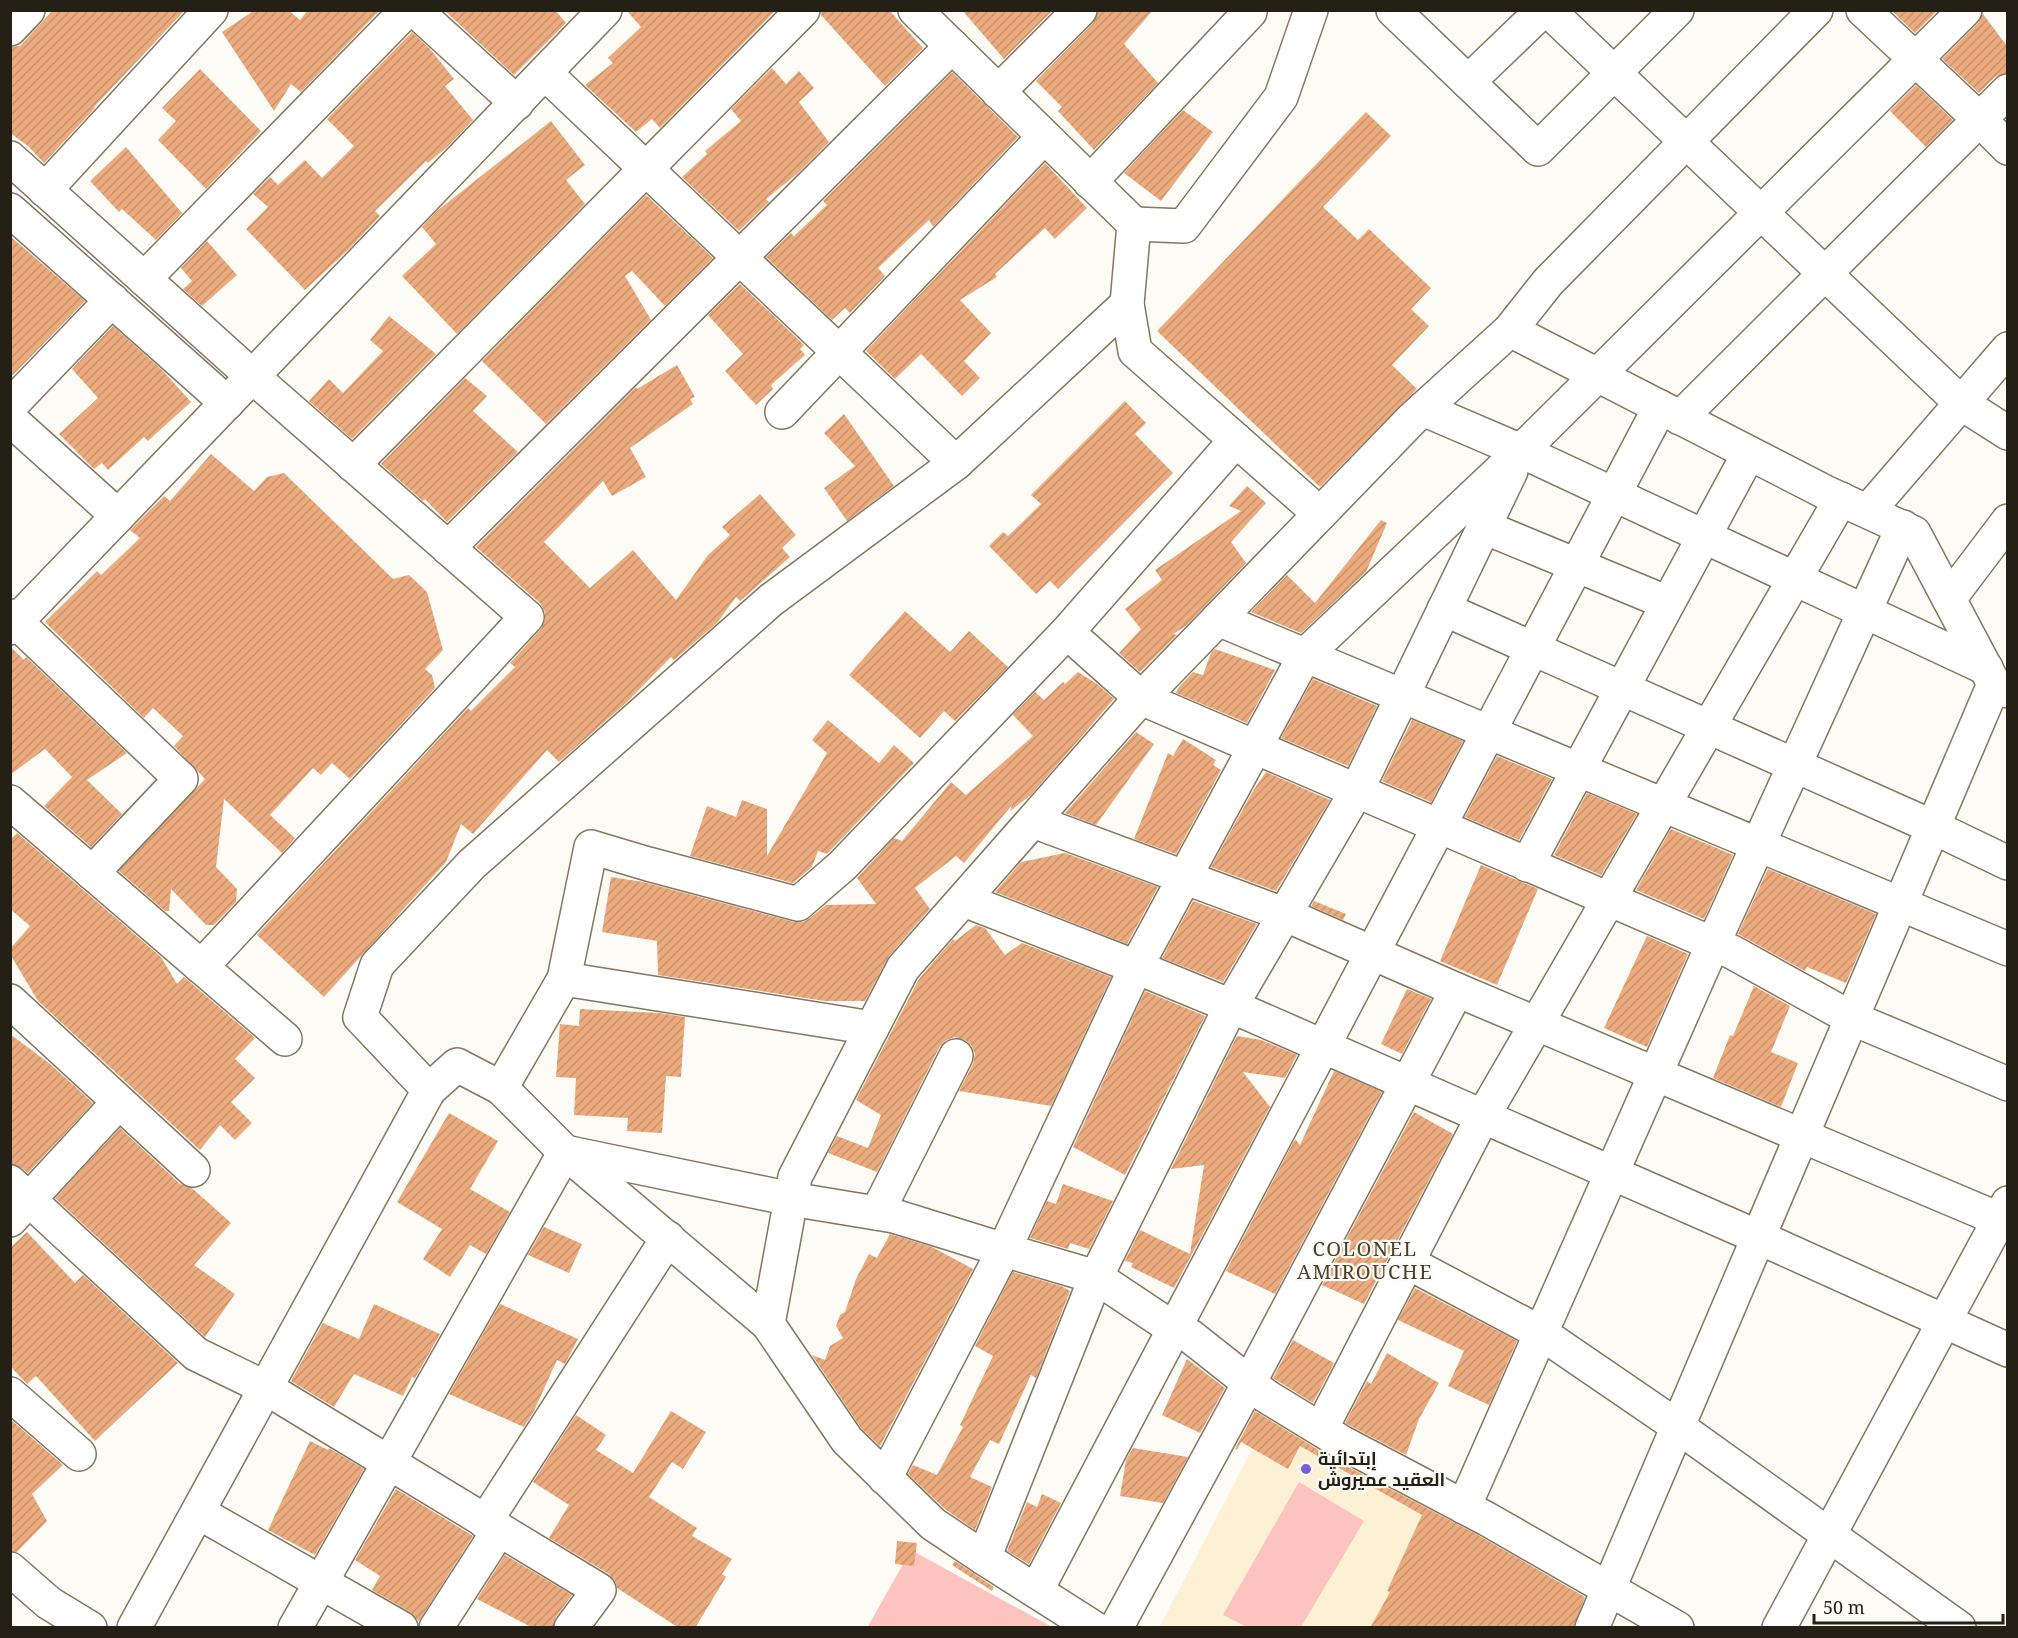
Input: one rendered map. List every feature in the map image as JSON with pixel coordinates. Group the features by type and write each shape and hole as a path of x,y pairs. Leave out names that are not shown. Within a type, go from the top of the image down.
{"street":[{"path":"10,29 28,10"},
{"path":"45,190 211,10"},
{"path":"144,279 406,10"},
{"path":"415,10 517,103"},
{"path":"92,873 181,779 13,622 605,10"},
{"path":"352,465 803,10"},
{"path":"915,10 1134,224 1185,226 1281,97 1311,10"},
{"path":"998,92 1080,10"},
{"path":"1393,10 1538,149 1677,10"},
{"path":"1468,82 1543,10"},
{"path":"1548,10 1961,403 2007,433"},
{"path":"768,1324 795,1177 903,968 1141,698 1423,409 1510,330 1548,282 1816,10"},
{"path":"1863,10 2007,148"},
{"path":"885,1478 1004,1250 1136,967 1305,655 1521,451 1965,10"},
{"path":"1090,182 1250,12"},
{"path":"448,548 952,46"},
{"path":"545,73 956,463"},
{"path":"1036,1591 1613,494 1670,412 1825,273 2007,91"},
{"path":"782,412 1044,137"},
{"path":"10,158 352,465 527,617 201,967"},
{"path":"11,210 227,403"},
{"path":"1134,224 1127,304 1135,351 1320,514"},
{"path":"10,406 112,300"},
{"path":"429,1090 360,1017 377,965 472,864 771,600 956,463 1127,304"},
{"path":"1510,330 1749,453 1914,532 1996,681"},
{"path":"1321,1429 1482,1118 1795,579 1854,505 1961,403 2007,349"},
{"path":"1423,409 1521,451 1864,611 1996,681"},
{"path":"10,419 118,516"},
{"path":"501,1088 564,979 591,847 798,904 842,866 1067,632 1236,440"},
{"path":"984,1558 1096,1277 1231,1006 1356,792 1521,451"},
{"path":"1527,865 1749,453"},
{"path":"1950,599 2007,521"},
{"path":"1484,527 1668,603"},
{"path":"1464,1507 1713,944 1902,527"},
{"path":"1444,609 1933,827 2007,863"},
{"path":"1218,619 1899,905 2003,939"},
{"path":"1067,632 1141,698 1732,952 1851,1018 2007,1084"},
{"path":"1592,1628 1996,681"},
{"path":"10,802 285,1039"},
{"path":"1033,821 1286,915 1536,1024 1801,1135 2005,1215 1944,1321 1779,1628"},
{"path":"964,900 1231,1006 1482,1118 1758,1237 2007,1350"},
{"path":"564,979 872,1028"},
{"path":"1116,1628 1249,1383 1457,990"},
{"path":"10,1001 193,1170"},
{"path":"877,1213 956,1056"},
{"path":"134,1628 429,1090 458,1065 501,1088 565,1152 768,1324 847,1440 933,1524 1094,1628"},
{"path":"119,1102 17,1200 196,1354 266,1389 599,1590 571,1628"},
{"path":"565,1152 791,1198 894,1216 1096,1277 1174,1329 1190,1336 1266,1396 1677,1628"},
{"path":"295,1628 565,1152"},
{"path":"436,1628 492,1526 668,1238"},
{"path":"1407,1262 1541,1333 1677,1426 1959,1628"},
{"path":"10,1394 79,1454"},
{"path":"198,1512 400,1628"},
{"path":"10,1569 49,1603 78,1624"}],"shaded area":[{"name":"إبتدائية العقيد عميروش","path":"1271,1413 1472,1526 1428,1627 1159,1628"},
{"path":"1299,1482 1364,1521 1301,1627 1247,1627 1223,1615"},
{"path":"911,1550 1052,1627 867,1628"}],"building":[{"path":"53,10 185,10 44,163 28,146 10,133 10,47 20,46"},
{"path":"255,10 288,10 300,20 308,10 380,10 301,92 291,84 274,111 222,32"},
{"path":"444,10 555,10 566,23 514,75"},
{"path":"626,10 776,10 660,128 652,119 636,132 585,85 613,63 608,58 641,27"},
{"path":"821,10 889,10 923,48 885,86 821,15"},
{"path":"962,10 1052,10 1052,11 1004,59"},
{"path":"1098,10 1153,10 1124,44 1158,83 1094,150 1058,111 1062,107 1036,81 1093,23"},
{"path":"1891,10 1938,10 1915,33"},
{"path":"1983,14 2007,46 2007,73 1995,77 1979,93 1942,59 1978,23"},
{"path":"412,32 430,49 454,79 445,86 473,120 447,147 428,163 426,161 375,211 380,216 305,290 246,229 268,207 253,194 270,177 278,185 305,160 322,178 354,146 327,119"},
{"path":"772,68 786,84 799,71 814,88 799,102 829,142 797,174 766,199 769,202 739,231 682,177 707,154 705,151 741,121 731,109"},
{"path":"200,69 261,131 206,189 158,140 176,121 162,108"},
{"path":"952,72 1018,137 933,227 929,220 878,268 885,276 850,313 845,308 832,320 766,257 791,233 794,236 827,205 823,201"},
{"path":"1916,85 1953,120 1926,147 1890,111"},
{"path":"1183,110 1213,132 1161,201 1124,173"},
{"path":"1366,112 1391,136 1323,207 1358,240 1369,229 1431,288 1411,309 1429,326 1392,365 1417,389 1320,487 1157,331"},
{"path":"551,121 585,165 566,180 585,204 457,334 402,276 436,244 422,227 437,211"},
{"path":"126,147 182,213 156,240 122,209 119,212 90,181"},
{"path":"1045,163 1087,208 1055,239 1045,228 995,274 997,277 960,300 991,333 964,361 980,378 962,396 921,354 895,379 866,351"},
{"path":"646,195 713,258 665,306 632,271 625,276 651,320 546,424 482,361"},
{"path":"10,236 85,301 10,378"},
{"path":"207,241 237,275 202,306 183,289 192,281 181,268"},
{"path":"740,284 804,345 800,349 805,355 771,385 773,389 756,405 725,371 743,354 708,315"},
{"path":"389,316 436,354 352,439 309,401 329,379 343,393 383,351 370,340"},
{"path":"113,326 163,371 191,402 148,441 144,437 108,470 102,463 94,469 59,434 98,398 72,369"},
{"path":"677,365 695,397 690,399 693,404 630,448 646,477 612,496 603,481 544,542 590,588 633,550 676,600 708,555 730,535 722,527 760,494 796,535 782,548 790,557 740,601 736,597 717,623 674,660 671,657 626,703 559,762 547,750 473,834 461,824 446,862 324,997 257,935 468,708 471,711 515,667 510,663 541,629 545,620 545,612 540,603 476,547 636,387 637,389"},
{"path":"465,378 487,396 473,411 518,452 447,522 425,499 423,501 381,464"},
{"path":"1125,401 1146,423 1135,434 1173,473 1058,589 1050,581 1036,594 989,546 1003,532 1008,536 1041,504 1031,495"},
{"path":"844,414 894,486 847,521 824,488 855,466 824,433"},
{"path":"211,454 254,491 267,477 284,473 393,579 409,575 427,592 443,650 425,669 432,675 435,688 350,779 332,763 321,775 313,768 270,815 295,838 282,853 224,799 216,867 237,889 236,902 214,925 206,925 171,889 169,911 165,911 119,871 205,779 174,746 183,736 153,708 144,718 45,622 97,571 101,575 140,538 130,530 164,496 170,501"},
{"path":"1247,486 1266,503 1231,542 1246,563 1186,626 1173,634 1177,635 1140,672 1119,653 1141,629 1125,609 1162,580 1155,570 1241,511 1229,506"},
{"path":"1381,520 1387,523 1366,572 1301,633 1251,612 1287,575 1315,603"},
{"path":"905,611 950,652 969,631 1008,667 955,721 944,711 920,738 849,675"},
{"path":"10,646 24,660 26,657 127,753 87,780 122,814 91,847 44,806 72,777 45,749 10,775"},
{"path":"1215,649 1275,670 1247,723 1176,693 1193,672 1203,675 1211,653"},
{"path":"1078,672 1097,684 1114,699 1031,795 1010,811 1012,805 964,863 956,856 915,888 930,909 889,956 865,1001 825,1001 658,975 657,941 602,932 611,877 643,882 794,922 803,922 826,905 876,904 857,878 894,838 902,841 951,782 966,795 1033,736 1013,715 1035,692 1044,700 1063,682 1065,684"},
{"path":"1313,679 1377,706 1348,766 1281,738"},
{"path":"828,720 879,763 894,745 914,763 827,854 818,851 812,867 793,883 690,856 707,806 736,817 742,800 767,809 767,856 827,753 812,740"},
{"path":"1412,720 1463,741 1431,802 1382,781"},
{"path":"1136,732 1154,744 1096,825 1065,813"},
{"path":"1183,739 1216,760 1213,765 1221,770 1176,854 1134,839 1168,753 1173,756"},
{"path":"1497,756 1552,779 1519,840 1465,817"},
{"path":"1266,772 1330,800 1276,891 1211,867"},
{"path":"1587,793 1637,814 1601,875 1554,855"},
{"path":"1671,829 1733,855 1704,919 1636,890"},
{"path":"17,833 161,957 177,984 184,977 255,1038 235,1059 255,1078 231,1102 252,1123 235,1140 220,1125 200,1150 38,1001 10,954 10,949 30,926 10,909 10,840"},
{"path":"1065,853 1158,887 1127,944 995,892 1021,862"},
{"path":"1481,865 1538,889 1497,985 1440,961"},
{"path":"1768,869 1876,914 1846,983 1807,967 1805,971 1738,934"},
{"path":"1193,901 1257,924 1223,982 1162,958"},
{"path":"1314,901 1346,914 1343,920 1311,906"},
{"path":"976,925 985,928 1005,955 1022,943 1111,977 1051,1106 959,1091 973,1064 975,1054 971,1045 965,1040 954,1037 945,1041 939,1048 877,1172 828,1153 837,1136 868,1148 881,1115 856,1100 919,979 953,939 955,941"},
{"path":"1647,936 1688,954 1647,1047 1604,1028"},
{"path":"1754,986 1790,1006 1771,1052 1798,1063 1781,1107 1713,1078 1730,1035 1733,1036"},
{"path":"1407,989 1431,999 1402,1054 1381,1044"},
{"path":"1145,991 1205,1016 1125,1175 1073,1147"},
{"path":"580,1009 659,1013 685,1017 681,1077 666,1076 662,1133 627,1131 628,1118 574,1115 576,1078 556,1077 560,1024 579,1026"},
{"path":"10,1034 50,1064 93,1103 28,1173 10,1164"},
{"path":"1237,1036 1261,1040 1297,1055 1285,1078 1243,1072 1270,1107 1174,1288 1131,1267 1133,1263 1125,1261 1140,1230 1190,1254 1204,1165 1171,1169"},
{"path":"1334,1071 1382,1092 1275,1294 1226,1271 1295,1139 1300,1145"},
{"path":"1414,1112 1453,1134 1364,1304 1322,1285"},
{"path":"449,1113 498,1141 470,1189 510,1212 486,1254 470,1245 450,1277 423,1259 442,1229 397,1202"},
{"path":"120,1128 180,1184 192,1188 231,1223 194,1265 235,1294 205,1337 55,1198"},
{"path":"1063,1184 1113,1201 1089,1249 1070,1243 1068,1249 1030,1238 1047,1201 1056,1204"},
{"path":"544,1227 582,1244 569,1273 528,1255"},
{"path":"27,1232 75,1283 83,1275 178,1363 95,1441 36,1376 27,1384 10,1366 10,1248"},
{"path":"890,1234 932,1247 973,1269 880,1446 861,1428 812,1355 825,1360 830,1346 843,1338 836,1326 840,1315 845,1312 856,1279 869,1254 877,1258"},
{"path":"1013,1272 1061,1286 1070,1291 1036,1378 1031,1375 999,1444 990,1440 970,1477 992,1487 975,1530 945,1509 908,1474 913,1465 937,1475 963,1427 960,1425 993,1356 975,1346"},
{"path":"1415,1288 1517,1341 1489,1405 1448,1386 1464,1351 1398,1320"},
{"path":"374,1304 440,1334 415,1378 412,1377 403,1396 354,1374 334,1407 291,1381 323,1323 359,1339"},
{"path":"500,1304 578,1339 565,1364 557,1360 534,1411 524,1427 449,1394"},
{"path":"1293,1340 1334,1363 1313,1403 1273,1378"},
{"path":"1387,1353 1439,1383 1419,1419 1406,1455 1345,1423 1367,1381 1371,1384"},
{"path":"1187,1359 1225,1388 1200,1433 1162,1415"},
{"path":"671,1411 706,1432 683,1469 672,1462 649,1497 697,1528 692,1536 732,1559 722,1574 726,1577 695,1628 679,1628 617,1588 609,1574 549,1538 569,1505 533,1482 576,1415 606,1435 596,1450 633,1473"},
{"path":"1255,1411 1333,1459 1478,1535 1585,1597 1574,1628 1370,1628 1390,1592 1387,1591 1422,1515 1300,1446 1288,1469 1241,1442 1237,1450 1235,1449"},
{"path":"10,1419 63,1465 32,1494 47,1521 17,1552 10,1551"},
{"path":"310,1441 328,1450 329,1448 364,1469 315,1555 268,1530"},
{"path":"1133,1448 1188,1457 1163,1503 1120,1496 1126,1460"},
{"path":"396,1489 473,1536 419,1621 410,1612 372,1590 380,1576 355,1560"},
{"path":"1042,1494 1061,1503 1029,1564 1007,1551 1027,1502 1037,1507"},
{"path":"897,1541 917,1543 914,1566 895,1564"},
{"path":"505,1555 572,1595 556,1617 553,1628 533,1628 477,1599"},
{"path":"955,1561 994,1587 992,1591 952,1565"}],"place":[{"name":"إبتدائية العقيد عميروش","path":"1306,1469"}],"district":[{"name":"COLONEL AMIROUCHE","path":"1365,1260"}]}
